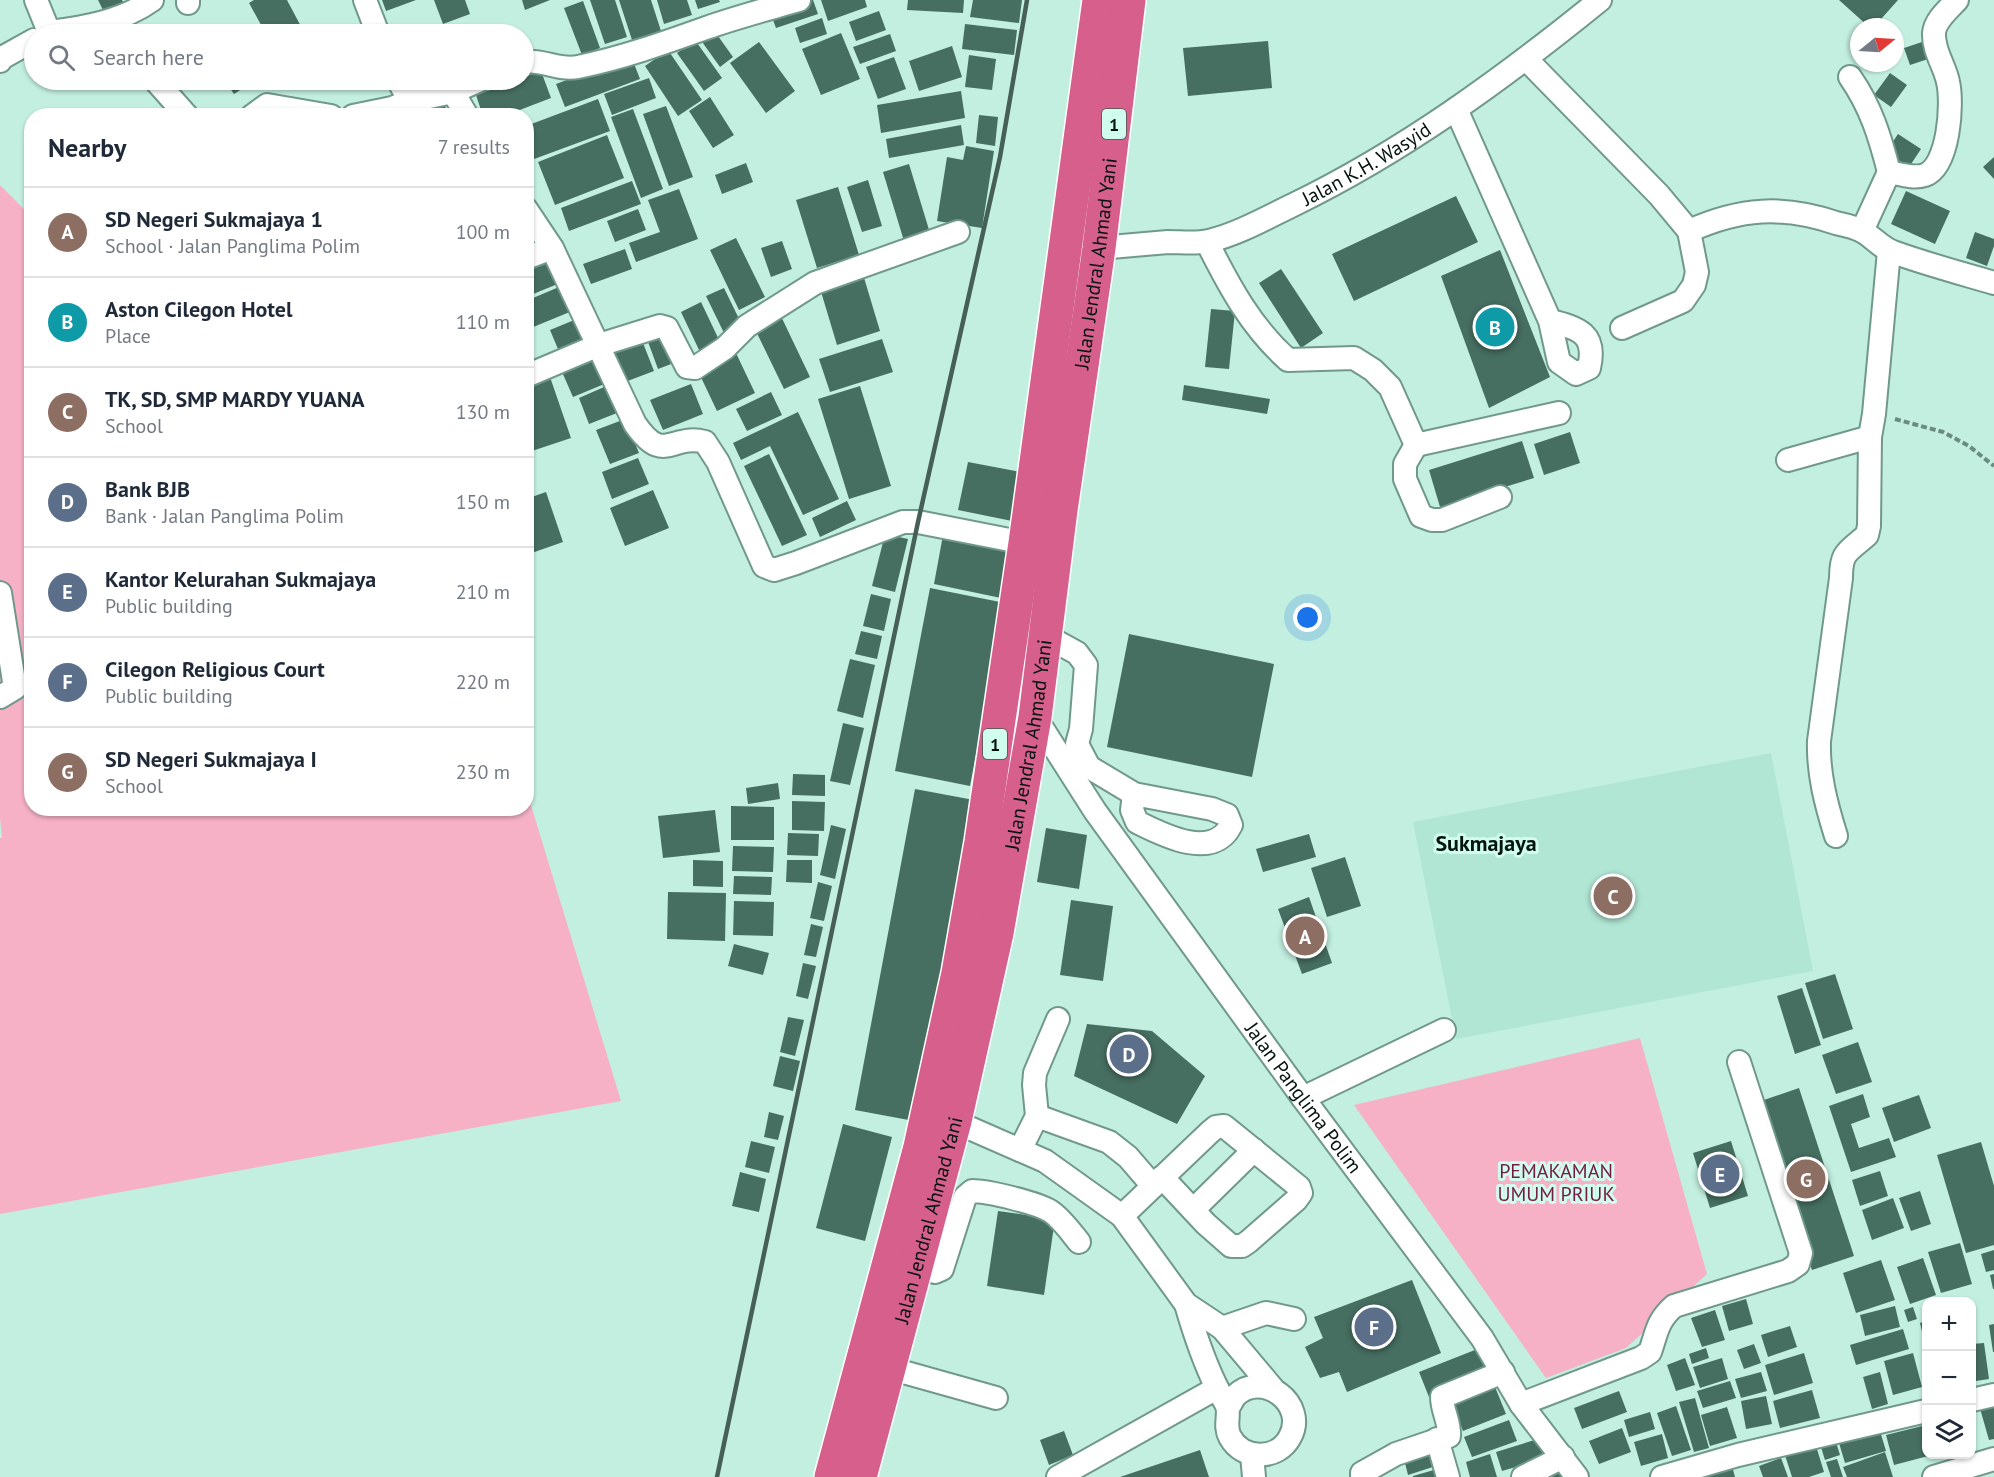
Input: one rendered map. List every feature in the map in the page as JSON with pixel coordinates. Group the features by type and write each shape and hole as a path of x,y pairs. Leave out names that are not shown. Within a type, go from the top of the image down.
{"highway":[{"name":"Jalan Jendral Ahmad Yani","path":"860,1477 916,1266 941,1116 958,973 979,853 1025,543 1099,0"},
{"name":"Jalan Jendral Ahmad Yani","path":"831,1477 920,1147 941,1116 997,933 1035,717 1061,510 1099,248 1129,0"}],"street":[{"path":"36,0 40,24"},
{"path":"121,24 152,0"},
{"path":"365,0 374,24"},
{"path":"534,61 565,69 576,68 639,52 727,21 799,0"},
{"name":"Jalan K.H. Wasyid","path":"1099,248 1168,242 1207,242 1256,223 1318,193 1392,151 1456,109 1527,60 1600,0"},
{"path":"1889,172 1923,176 1930,173 1936,166 1943,150 1951,103 1949,84 1937,51 1934,33 1936,25 1958,0"},
{"path":"0,61 24,45"},
{"path":"1527,60 1659,195 1689,231 1698,272 1694,285 1683,301 1622,328"},
{"path":"1850,77 1861,93 1876,126 1889,172 1862,231"},
{"path":"164,90 180,108"},
{"path":"404,90 410,101"},
{"path":"392,108 410,101 458,90"},
{"path":"453,92 462,108"},
{"path":"263,108 267,105 284,108"},
{"path":"1456,109 1551,321"},
{"path":"1689,231 1726,217 1764,210 1787,210 1812,215 1862,231 1889,251 1994,283"},
{"path":"534,220 552,248 635,424 645,438 656,445 667,447 696,440 705,442 718,462 761,561 769,569 796,563 903,522 918,522 1025,543"},
{"path":"534,373 599,345 660,326 667,328 687,367 695,368 725,348 747,326 815,283 958,232"},
{"path":"1207,242 1248,317 1271,344 1288,360 1354,358 1373,370 1390,387 1416,445"},
{"path":"534,255 552,248"},
{"path":"1836,836 1822,789 1818,762 1819,741 1841,561 1847,551 1867,536 1869,526 1870,437 1889,251"},
{"path":"1500,497 1442,520 1432,520 1421,516 1405,479 1405,464 1416,445 1559,413"},
{"path":"1788,459 1870,437"},
{"path":"0,593 15,688 0,697"},
{"path":"1046,636 1077,653 1086,665 1081,729 1077,744 1089,767 1134,794"},
{"name":"Jalan Panglima Polim","path":"1035,717 1095,811 1303,1098 1482,1338 1521,1404 1576,1477"},
{"path":"1020,1150 1037,1116 1035,1073 1058,1019"},
{"path":"1303,1098 1444,1030"},
{"path":"1521,1404 1641,1358 1650,1352 1657,1328 1665,1314 1674,1306 1788,1271 1798,1264 1801,1253 1739,1062"},
{"path":"941,1116 1045,1161 1122,1216 1186,1304 1222,1328 1274,1390 1287,1399 1293,1413 1294,1425 1291,1436 1275,1452 1252,1455 1239,1448 1230,1437 1226,1423 1228,1408 1236,1396 1247,1389 1261,1387 1274,1390"},
{"path":"1037,1116 1109,1142 1128,1157 1158,1182 1193,1210 1231,1246 1242,1246 1296,1200 1300,1193 1299,1187 1224,1126 1216,1127 1158,1182 1122,1216"},
{"path":"1193,1210 1254,1150"},
{"path":"916,1266 935,1272 942,1269 965,1197 972,1191 986,1191 1048,1209 1079,1242"},
{"path":"1186,1304 1196,1340 1217,1389 1228,1408"},
{"path":"1222,1328 1266,1313 1294,1318"},
{"path":"889,1368 996,1398"},
{"path":"1362,1477 1362,1473 1396,1454 1449,1436 1450,1425 1442,1406 1442,1397 1503,1372"},
{"path":"1058,1477 1217,1389"},
{"path":"1976,1399 1994,1395"},
{"path":"1662,1477 1738,1455 1922,1412"},
{"path":"1437,1439 1448,1477"},
{"path":"1252,1455 1254,1477"},
{"path":"1523,1477 1563,1458"},
{"path":"1945,1475 1994,1459"}],"path":[{"path":"1874,414 1943,432 1969,446 1994,466"}],"shaded area":[{"path":"1771,753 1813,971 1456,1039 1413,822"}],"green space":[{"path":"0,185 24,209 24,816 534,815 621,1101 0,1214 0,838 2,838 0,818"},
{"name":"PEMAKAMAN UMUM PRIUK","path":"1640,1038 1707,1274 1626,1348 1546,1378 1354,1105"}],"building":[{"path":"98,0 122,0 124,4 105,14"},
{"path":"254,0 287,0 300,24 261,24 249,3"},
{"path":"382,0 416,0 386,11"},
{"path":"434,0 465,0 470,14 443,24"},
{"path":"522,0 550,0 525,10"},
{"path":"590,0 615,0 627,37 605,44"},
{"path":"619,0 651,0 661,31 632,40"},
{"path":"657,0 687,0 692,15 664,24"},
{"path":"695,0 719,0 720,2 698,9"},
{"path":"804,0 813,0 818,14 776,28 770,12"},
{"path":"821,0 865,0 867,7 828,21"},
{"path":"908,0 964,0 963,13 907,10"},
{"path":"973,0 1022,0 1019,23 970,17"},
{"path":"1839,0 1898,0 1882,18 1859,18"},
{"path":"583,1 600,48 582,55 564,8"},
{"path":"879,11 886,30 856,41 849,22"},
{"path":"822,18 827,34 800,43 795,28"},
{"path":"965,24 1017,30 1014,55 962,49"},
{"path":"713,29 733,57 720,67 700,39"},
{"path":"841,33 860,79 821,95 802,49"},
{"path":"890,34 896,51 860,64 853,47"},
{"path":"695,40 722,78 704,91 677,53"},
{"path":"1268,41 1272,88 1188,96 1183,48"},
{"path":"1925,41 1931,58 1910,65 1904,48"},
{"path":"759,42 795,91 766,113 730,63"},
{"path":"952,46 962,77 919,91 909,61"},
{"path":"668,50 702,100 678,116 645,66"},
{"path":"969,55 996,59 992,90 965,87"},
{"path":"631,56 640,79 565,107 556,84"},
{"path":"894,57 906,89 878,99 866,67"},
{"path":"541,71 551,98 525,108 480,108 476,95 490,90 534,90 534,73"},
{"path":"1890,73 1907,85 1891,107 1874,95"},
{"path":"649,78 656,98 612,115 604,94"},
{"path":"961,91 965,118 881,133 877,105"},
{"path":"710,97 734,135 713,148 689,111"},
{"path":"442,99 446,108 419,108"},
{"path":"598,99 610,131 534,159 534,123"},
{"path":"666,106 693,177 669,186 643,114"},
{"path":"633,109 663,189 641,198 611,117"},
{"path":"979,115 998,117 995,146 976,143"},
{"path":"961,125 964,145 889,158 886,139"},
{"path":"1898,134 1921,149 1909,167 1886,152"},
{"path":"607,135 624,178 555,205 538,162"},
{"path":"966,146 994,151 982,228 937,221 947,157 963,160"},
{"path":"1994,157 1994,179 1983,167"},
{"path":"746,163 753,182 722,194 715,175"},
{"path":"909,164 930,233 904,241 883,172"},
{"path":"868,180 882,226 862,232 847,187"},
{"path":"632,181 641,204 569,231 561,208"},
{"path":"838,187 859,255 817,268 796,200"},
{"path":"679,189 698,239 636,262 629,243 660,232 648,200"},
{"path":"1906,191 1950,211 1935,244 1891,224"},
{"path":"1456,196 1478,242 1354,301 1332,254"},
{"path":"638,209 646,230 615,242 607,221"},
{"path":"1975,232 1994,239 1987,266 1966,258"},
{"path":"736,238 765,297 739,310 710,250"},
{"path":"782,241 792,269 771,277 761,248"},
{"path":"625,249 632,269 591,284 583,264"},
{"path":"1500,250 1550,377 1489,408 1441,276"},
{"path":"548,255 560,283 534,294 534,261"},
{"path":"1281,269 1323,333 1301,348 1259,283"},
{"path":"862,271 880,331 837,345 819,285"},
{"path":"566,284 577,309 534,327 534,298"},
{"path":"724,288 743,327 725,335 706,296"},
{"path":"701,302 720,342 700,352 681,312"},
{"path":"1211,309 1235,311 1229,369 1205,367"},
{"path":"779,312 810,377 784,389 753,325"},
{"path":"584,316 592,335 558,349 550,330"},
{"path":"667,331 679,361 658,369 647,339"},
{"path":"641,338 654,371 625,382 613,350"},
{"path":"882,339 893,372 830,392 819,359"},
{"path":"595,350 609,382 573,397 559,365"},
{"path":"735,351 755,393 717,411 697,369"},
{"path":"550,377 571,438 534,450 534,382"},
{"path":"611,384 622,411 589,424 579,398"},
{"path":"691,384 703,414 663,430 650,400"},
{"path":"1184,385 1270,399 1267,414 1182,400"},
{"path":"860,386 891,486 849,499 818,399"},
{"path":"771,392 782,415 747,431 736,409"},
{"path":"798,412 839,499 803,515 770,446 741,460 733,443"},
{"path":"625,419 639,453 610,464 596,430"},
{"path":"1570,432 1580,463 1544,475 1534,444"},
{"path":"1522,441 1534,478 1440,507 1429,470"},
{"path":"769,454 807,535 782,546 744,466"},
{"path":"638,458 649,484 612,499 602,472"},
{"path":"968,462 1021,472 1012,521 958,510"},
{"path":"653,490 669,528 625,546 610,508"},
{"path":"546,492 563,542 534,552 534,496"},
{"path":"847,501 856,520 820,537 812,518"},
{"path":"885,534 908,539 895,592 872,586"},
{"path":"943,535 1010,548 1001,598 934,584"},
{"path":"930,588 1005,603 970,786 895,771"},
{"path":"871,594 891,599 884,631 863,626"},
{"path":"861,631 882,636 877,659 855,654"},
{"path":"1129,634 1274,664 1252,777 1107,747"},
{"path":"850,659 875,665 863,718 837,711"},
{"path":"843,723 864,728 850,785 830,781"},
{"path":"793,774 825,775 825,796 792,795"},
{"path":"778,783 780,799 748,804 746,788"},
{"path":"915,789 974,800 914,1121 855,1110"},
{"path":"792,801 825,802 824,831 792,830"},
{"path":"731,806 774,807 774,840 731,840"},
{"path":"715,810 720,852 663,858 658,816"},
{"path":"831,825 846,829 835,879 820,875"},
{"path":"1046,828 1087,835 1079,889 1037,882"},
{"path":"788,833 819,834 818,856 787,855"},
{"path":"1309,834 1316,857 1263,872 1256,849"},
{"path":"733,846 774,847 773,872 732,871"},
{"path":"1345,857 1361,906 1327,917 1311,868"},
{"path":"693,860 723,861 723,887 693,886"},
{"path":"787,860 812,860 812,883 786,882"},
{"path":"734,876 772,877 771,895 733,894"},
{"path":"818,882 832,886 824,921 810,918"},
{"path":"668,892 726,893 725,941 667,939"},
{"path":"1309,897 1332,963 1302,974 1278,909"},
{"path":"1071,900 1113,906 1103,981 1060,975"},
{"path":"734,901 774,902 773,936 733,935"},
{"path":"811,924 823,927 816,957 804,955"},
{"path":"734,944 769,953 763,975 728,966"},
{"path":"803,963 816,966 808,999 796,996"},
{"path":"1835,974 1853,1029 1823,1039 1805,983"},
{"path":"1802,988 1821,1045 1795,1054 1777,996"},
{"path":"788,1017 804,1020 795,1056 780,1052"},
{"path":"1087,1024 1152,1031 1205,1076 1177,1124 1074,1076"},
{"path":"1858,1042 1872,1082 1836,1094 1822,1055"},
{"path":"780,1056 800,1061 793,1091 773,1086"},
{"path":"1799,1088 1854,1256 1812,1270 1758,1102"},
{"path":"1863,1094 1870,1117 1851,1124 1859,1148 1889,1138 1896,1157 1851,1172 1829,1106"},
{"path":"1919,1095 1931,1128 1894,1142 1882,1108"},
{"path":"769,1112 784,1116 778,1140 764,1137"},
{"path":"843,1124 892,1137 865,1241 816,1228"},
{"path":"751,1141 775,1147 769,1173 745,1167"},
{"path":"1731,1141 1748,1196 1710,1208 1693,1153"},
{"path":"1981,1142 1994,1186 1994,1245 1966,1253 1937,1155"},
{"path":"1880,1171 1888,1196 1860,1206 1852,1180"},
{"path":"740,1172 766,1179 759,1212 732,1206"},
{"path":"1920,1191 1931,1224 1911,1231 1899,1198"},
{"path":"1893,1198 1904,1228 1872,1240 1862,1210"},
{"path":"998,1211 1055,1219 1044,1295 987,1286"},
{"path":"1960,1243 1972,1284 1941,1293 1928,1252"},
{"path":"1994,1250 1994,1270 1986,1272 1981,1254"},
{"path":"1923,1258 1936,1295 1922,1297 1922,1300 1910,1304 1897,1267"},
{"path":"1881,1260 1895,1300 1856,1313 1843,1273"},
{"path":"1994,1274 1994,1289 1993,1289 1990,1275"},
{"path":"1412,1280 1441,1353 1347,1392 1339,1372 1320,1378 1305,1347 1323,1338 1314,1317"},
{"path":"1746,1299 1753,1324 1729,1331 1722,1306"},
{"path":"1895,1306 1900,1327 1865,1336 1860,1315"},
{"path":"1913,1307 1917,1319 1908,1322 1904,1310"},
{"path":"1715,1310 1725,1340 1702,1347 1691,1318"},
{"path":"1994,1324 1994,1352 1993,1352 1989,1325"},
{"path":"1790,1326 1797,1347 1768,1357 1761,1335"},
{"path":"1903,1329 1909,1349 1856,1365 1850,1345"},
{"path":"1984,1343 1989,1379 1976,1381 1976,1344"},
{"path":"1754,1344 1761,1363 1744,1369 1737,1350"},
{"path":"1480,1348 1490,1372 1429,1397 1419,1372"},
{"path":"1706,1348 1709,1358 1692,1364 1689,1354"},
{"path":"1804,1353 1813,1383 1774,1395 1765,1365"},
{"path":"1913,1353 1922,1387 1893,1395 1884,1361"},
{"path":"1685,1358 1695,1385 1676,1391 1667,1365"},
{"path":"1722,1358 1728,1379 1700,1388 1693,1367"},
{"path":"1761,1372 1767,1391 1741,1398 1735,1379"},
{"path":"1880,1372 1888,1404 1872,1409 1863,1377"},
{"path":"1730,1381 1736,1398 1703,1408 1697,1391"},
{"path":"1493,1382 1506,1414 1463,1431 1450,1399"},
{"path":"1812,1390 1820,1418 1780,1428 1773,1401"},
{"path":"1619,1391 1627,1412 1582,1429 1574,1408"},
{"path":"1766,1396 1772,1424 1746,1429 1741,1401"},
{"path":"1695,1398 1709,1448 1694,1452 1679,1402"},
{"path":"1994,1401 1994,1439 1989,1440 1979,1405"},
{"path":"1676,1406 1691,1450 1672,1456 1657,1413"},
{"path":"1727,1407 1737,1438 1710,1446 1701,1415"},
{"path":"1650,1412 1655,1429 1629,1437 1624,1420"},
{"path":"1509,1420 1517,1441 1472,1457 1464,1437"},
{"path":"1922,1426 1922,1458 1894,1465 1886,1435"},
{"path":"1622,1428 1631,1452 1599,1464 1589,1441"},
{"path":"1064,1431 1073,1455 1049,1465 1040,1440"},
{"path":"1880,1431 1886,1451 1845,1463 1839,1443"},
{"path":"1662,1434 1668,1458 1641,1466 1634,1442"},
{"path":"1541,1438 1547,1458 1502,1471 1496,1452"},
{"path":"1835,1439 1840,1455 1825,1460 1820,1444"},
{"path":"1436,1445 1442,1464 1408,1475 1403,1455"},
{"path":"1816,1446 1824,1472 1809,1477 1792,1477 1785,1455"},
{"path":"1200,1450 1209,1477 1120,1477"},
{"path":"1885,1452 1893,1477 1847,1477 1843,1467"},
{"path":"1490,1454 1497,1477 1470,1477 1466,1462"},
{"path":"1781,1458 1788,1477 1763,1477 1759,1466"},
{"path":"1837,1459 1843,1477 1831,1477 1826,1462"},
{"path":"1732,1466 1735,1477 1690,1477"},
{"path":"1567,1467 1570,1477 1538,1477"},
{"path":"1441,1468 1444,1477 1413,1477 1413,1476"}],"railway":[{"path":"717,1477 918,522 1000,157 1027,0"}],"place":[{"name":"Aston Cilegon Hotel","path":"1495,327"},
{"name":"TK, SD, SMP MARDY YUANA","path":"1613,896"},
{"name":"SD Negeri Sukmajaya 1","path":"1305,936"},
{"name":"Bank BJB","path":"1129,1054"},
{"name":"Kantor Kelurahan Sukmajaya","path":"1720,1174"},
{"name":"SD Negeri Sukmajaya I","path":"1806,1179"},
{"name":"Cilegon Religious Court","path":"1374,1327"}],"district":[{"name":"Sukmajaya","path":"1486,843"}]}
